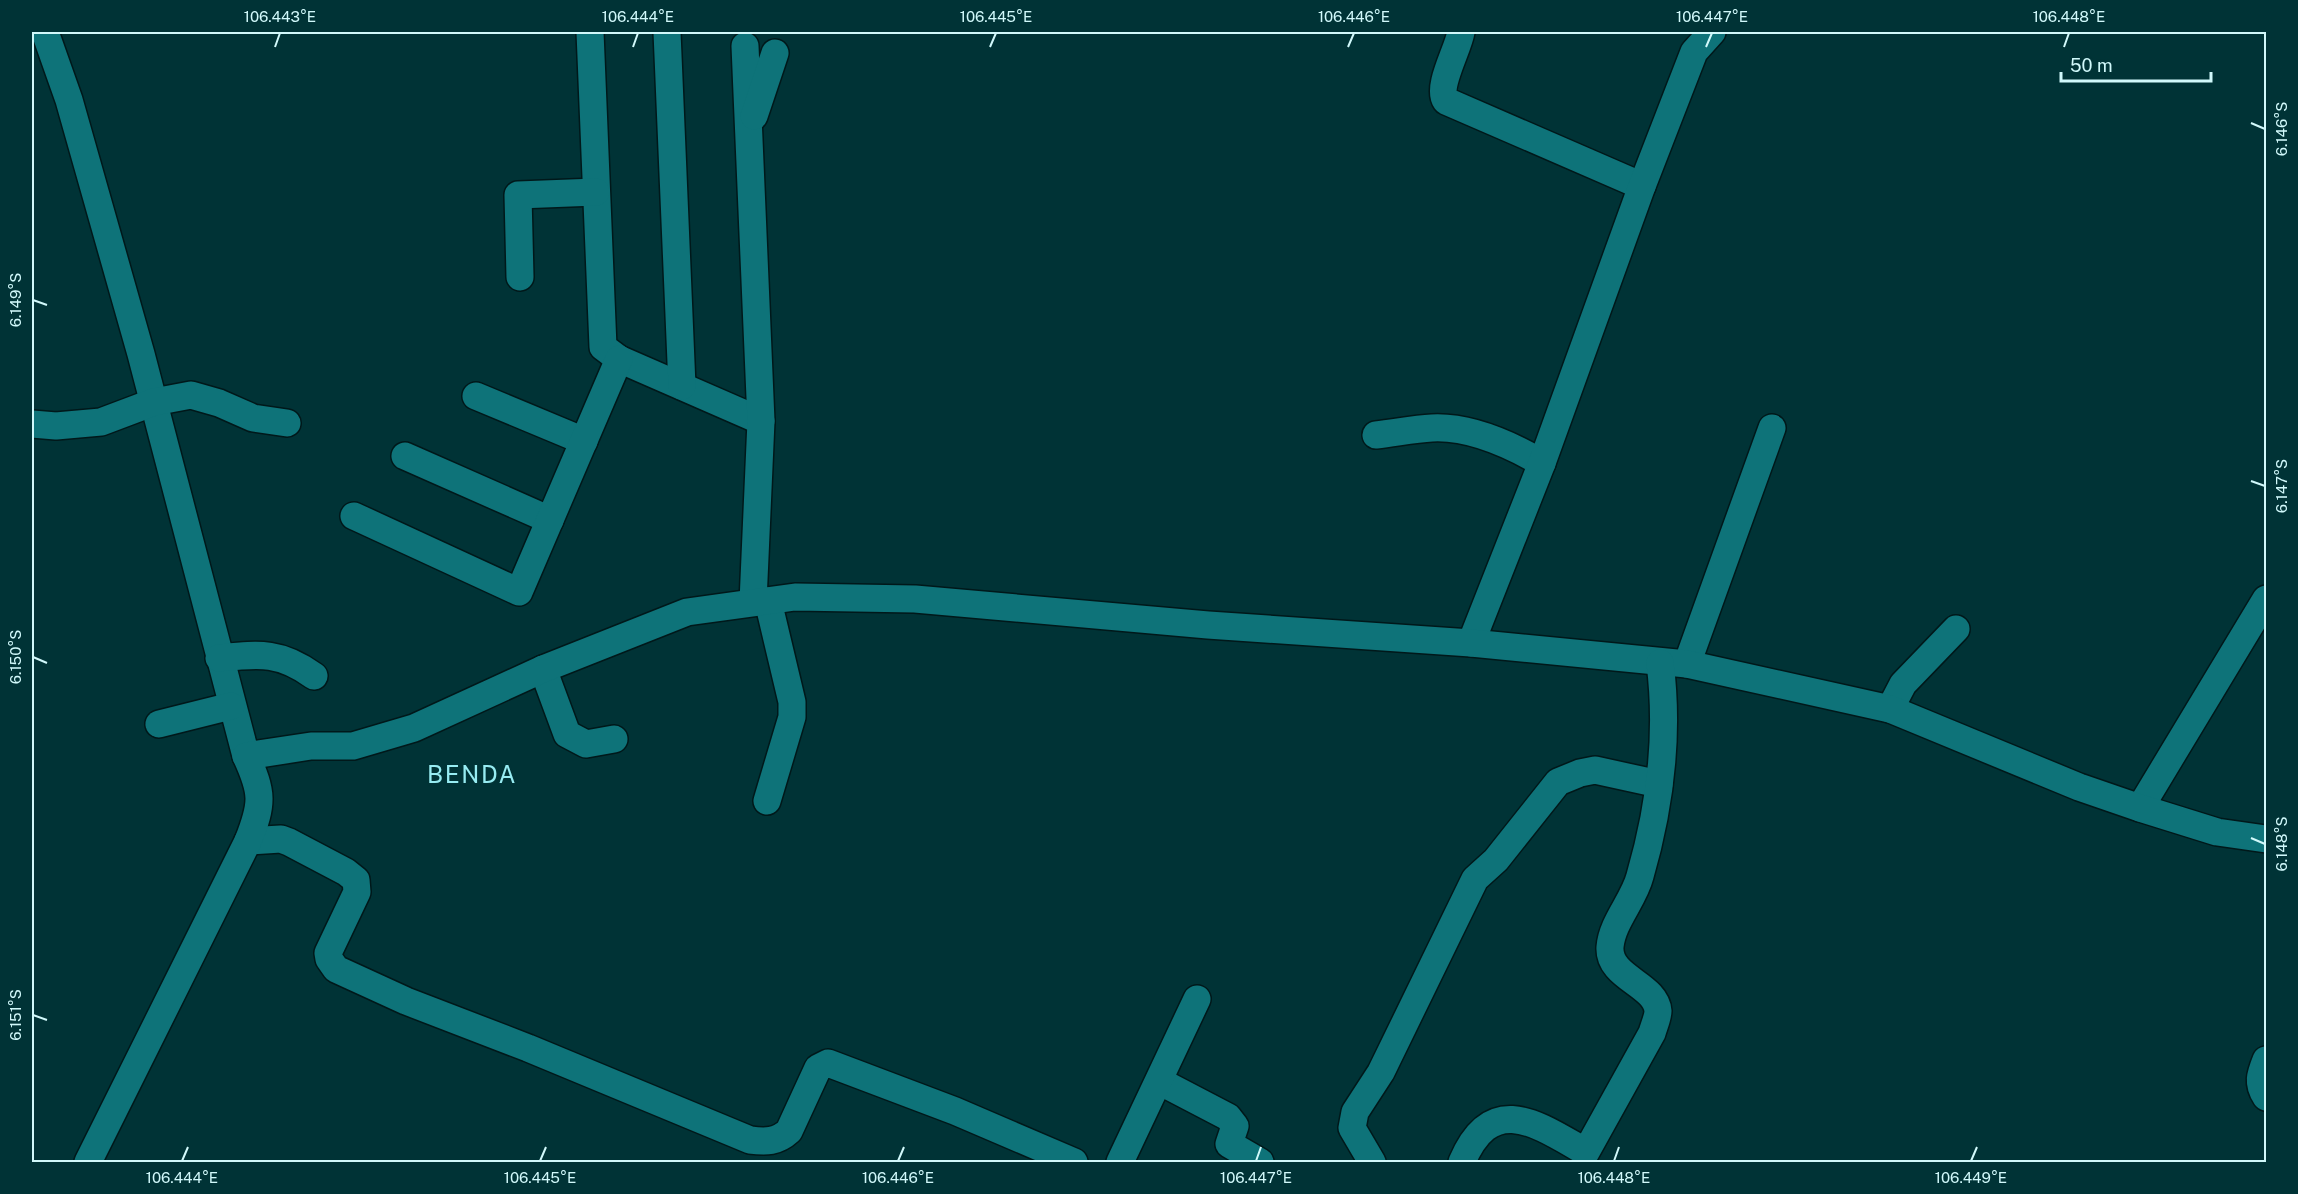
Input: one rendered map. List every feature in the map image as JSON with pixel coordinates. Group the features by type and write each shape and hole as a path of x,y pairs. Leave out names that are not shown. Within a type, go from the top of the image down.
{"street":[{"path":"45,32 69,100 154,402 231,706 246,756 258,783 260,811 249,841 88,1162"},
{"path":"590,32 603,347 619,359 761,421"},
{"path":"667,32 682,386"},
{"path":"1461,32 1458,50 1442,87 1442,95 1446,101 1642,186"},
{"path":"1471,643 1542,463 1642,186 1694,52 1712,32"},
{"path":"745,46 761,421 761,602 792,702 792,717 767,801"},
{"path":"748,132 775,53"},
{"path":"520,277 518,195 596,192"},
{"path":"354,516 519,592 619,359"},
{"path":"32,424 56,426 102,422 154,402 191,395 219,403 253,418 287,423"},
{"path":"476,396 584,441"},
{"path":"1376,435 1434,428 1464,431 1517,448 1542,463"},
{"path":"1687,664 1772,428"},
{"path":"405,456 550,520"},
{"path":"246,756 311,746 353,746 414,728 543,669 687,612 795,597 915,599 1208,625 1471,643 1687,664 1890,709 2079,787 2140,808 2217,832 2266,838"},
{"path":"2140,808 2266,599"},
{"path":"1890,709 1903,684 1956,628"},
{"path":"219,658 265,654 300,665 314,676"},
{"path":"1462,1162 1469,1144 1487,1127 1504,1119 1534,1122 1582,1157 1652,1033 1658,1012 1654,1000 1622,973 1613,960 1610,948 1615,930 1640,878 1659,783 1665,726 1660,663"},
{"path":"543,669 567,734 586,744 614,739"},
{"path":"159,724 231,706"},
{"path":"1372,1162 1352,1128 1355,1112 1381,1072 1475,879 1509,844 1558,782 1595,770 1659,783"},
{"path":"249,841 281,839 346,872 356,880 357,892 328,953 336,969 406,1001 528,1048 750,1140 772,1141 781,1138 789,1131 818,1068 828,1063 955,1111 1074,1162"},
{"path":"1120,1162 1197,999"},
{"path":"2266,1059 2260,1075 2260,1087 2266,1097"},
{"path":"1159,1081 1228,1117 1235,1126 1229,1144 1260,1162"}],"district":[{"name":"BENDA","path":"472,774"}]}
